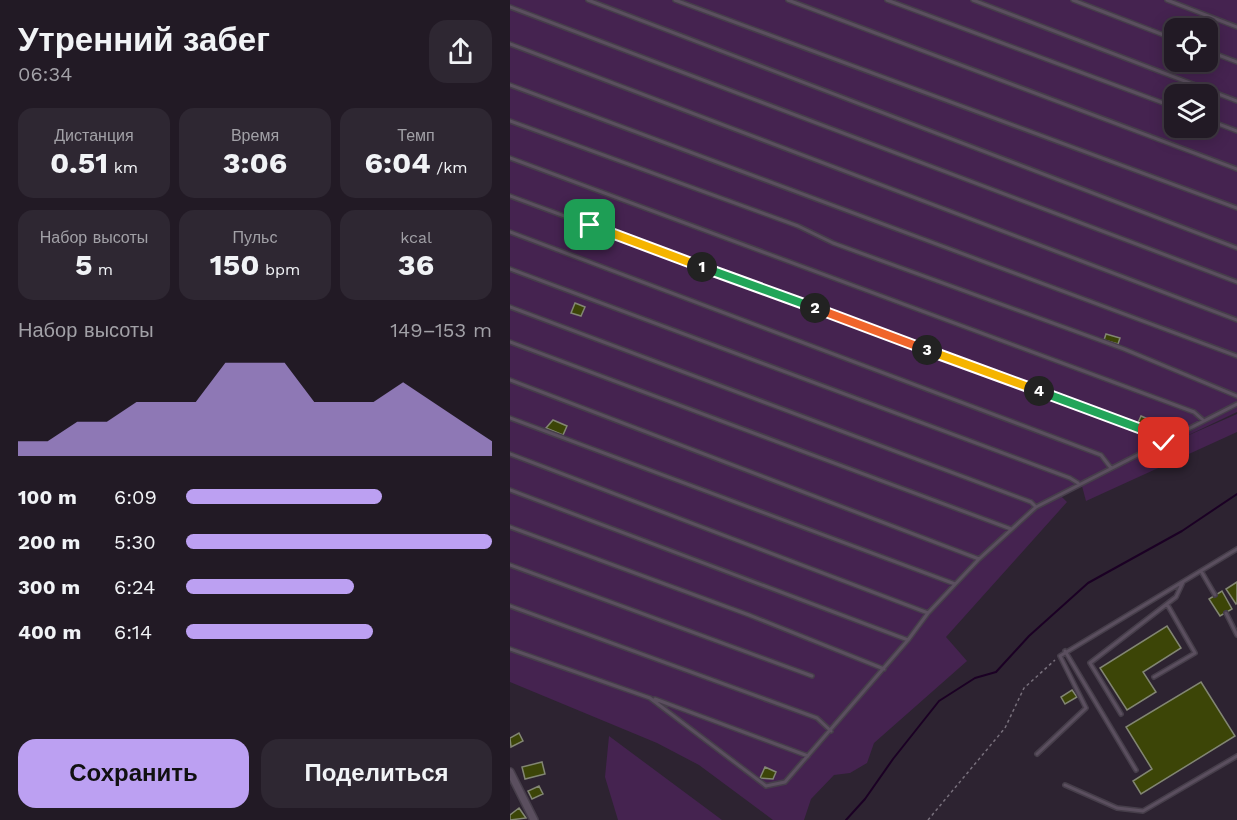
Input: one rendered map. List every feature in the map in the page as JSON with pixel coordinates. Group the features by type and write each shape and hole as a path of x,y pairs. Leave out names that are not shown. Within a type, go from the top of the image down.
{"street":[{"path":"510,772 534,820"}],"lane":[{"path":"588,0 1237,248"},
{"path":"675,0 1237,208"},
{"path":"788,0 1237,169"},
{"path":"887,0 1164,103"},
{"path":"973,0 1237,101"},
{"path":"1073,0 1164,35"},
{"path":"1167,0 1237,27"},
{"path":"510,7 1237,282"},
{"path":"510,44 1237,320"},
{"path":"1218,55 1237,62"},
{"path":"510,85 1237,356"},
{"path":"510,121 798,226 833,243 1124,349 1237,396"},
{"path":"1218,124 1237,131"},
{"path":"510,158 1194,412 1204,421"},
{"path":"510,196 1152,433 1164,443"},
{"path":"510,232 1101,455 1111,468"},
{"path":"510,269 1070,478 1078,483"},
{"path":"510,307 1020,497 1036,507"},
{"path":"510,342 1011,529"},
{"path":"510,380 979,559"},
{"path":"650,698 766,786 785,782 884,669 928,613 979,559 1036,507 1078,483 1164,443 1237,404"},
{"path":"510,418 955,584"},
{"path":"510,454 928,613"},
{"path":"510,490 908,640"},
{"path":"510,526 739,611 884,669"},
{"path":"1037,754 1086,708 1060,656 1237,549"},
{"path":"510,565 812,676"},
{"path":"1201,571 1215,596"},
{"path":"1121,714 1090,663 1176,597 1184,581"},
{"path":"1154,677 1195,653 1167,604"},
{"path":"510,606 817,718 831,731"},
{"path":"1226,613 1237,635"},
{"path":"511,648 808,756"},
{"path":"1065,651 1136,770"},
{"path":"1065,785 1118,808 1143,811 1237,756"}],"path":[{"path":"928,820 1005,728 1024,688 1060,656"}],"shaded area":[{"path":"510,0 1237,0 1237,412 1180,439 1237,414 1237,432 1086,501 1082,486 1061,496 1067,502 946,637 967,661 874,743 867,763 850,773 834,775 811,799 804,820 773,820 699,765 657,743 510,682"},
{"path":"609,736 722,820 618,820 605,777"}],"building":[{"path":"575,303 585,307 581,316 571,313"},
{"path":"1106,334 1120,338 1118,344 1104,340"},
{"path":"1141,416 1155,422 1152,431 1137,425"},
{"path":"553,420 567,426 563,435 546,428"},
{"path":"1237,582 1237,603 1236,604 1226,589"},
{"path":"1222,591 1232,609 1220,616 1209,599"},
{"path":"1167,626 1181,648 1143,672 1156,692 1127,710 1100,668"},
{"path":"1201,682 1235,736 1141,794 1133,781 1152,769 1126,727"},
{"path":"1072,690 1077,697 1065,704 1061,697"},
{"path":"519,733 523,741 511,747 510,738"},
{"path":"542,762 545,774 525,779 522,767"},
{"path":"765,767 776,772 773,779 760,778"},
{"path":"539,786 543,794 532,799 528,791"},
{"path":"519,808 526,818 510,820 510,815"}],"waterway":[{"path":"846,820 865,799 939,701 975,678 996,672 1029,636 1088,583 1182,531 1237,494"}],"route":[{"path":"590,225 1152,433 1164,443"}]}
